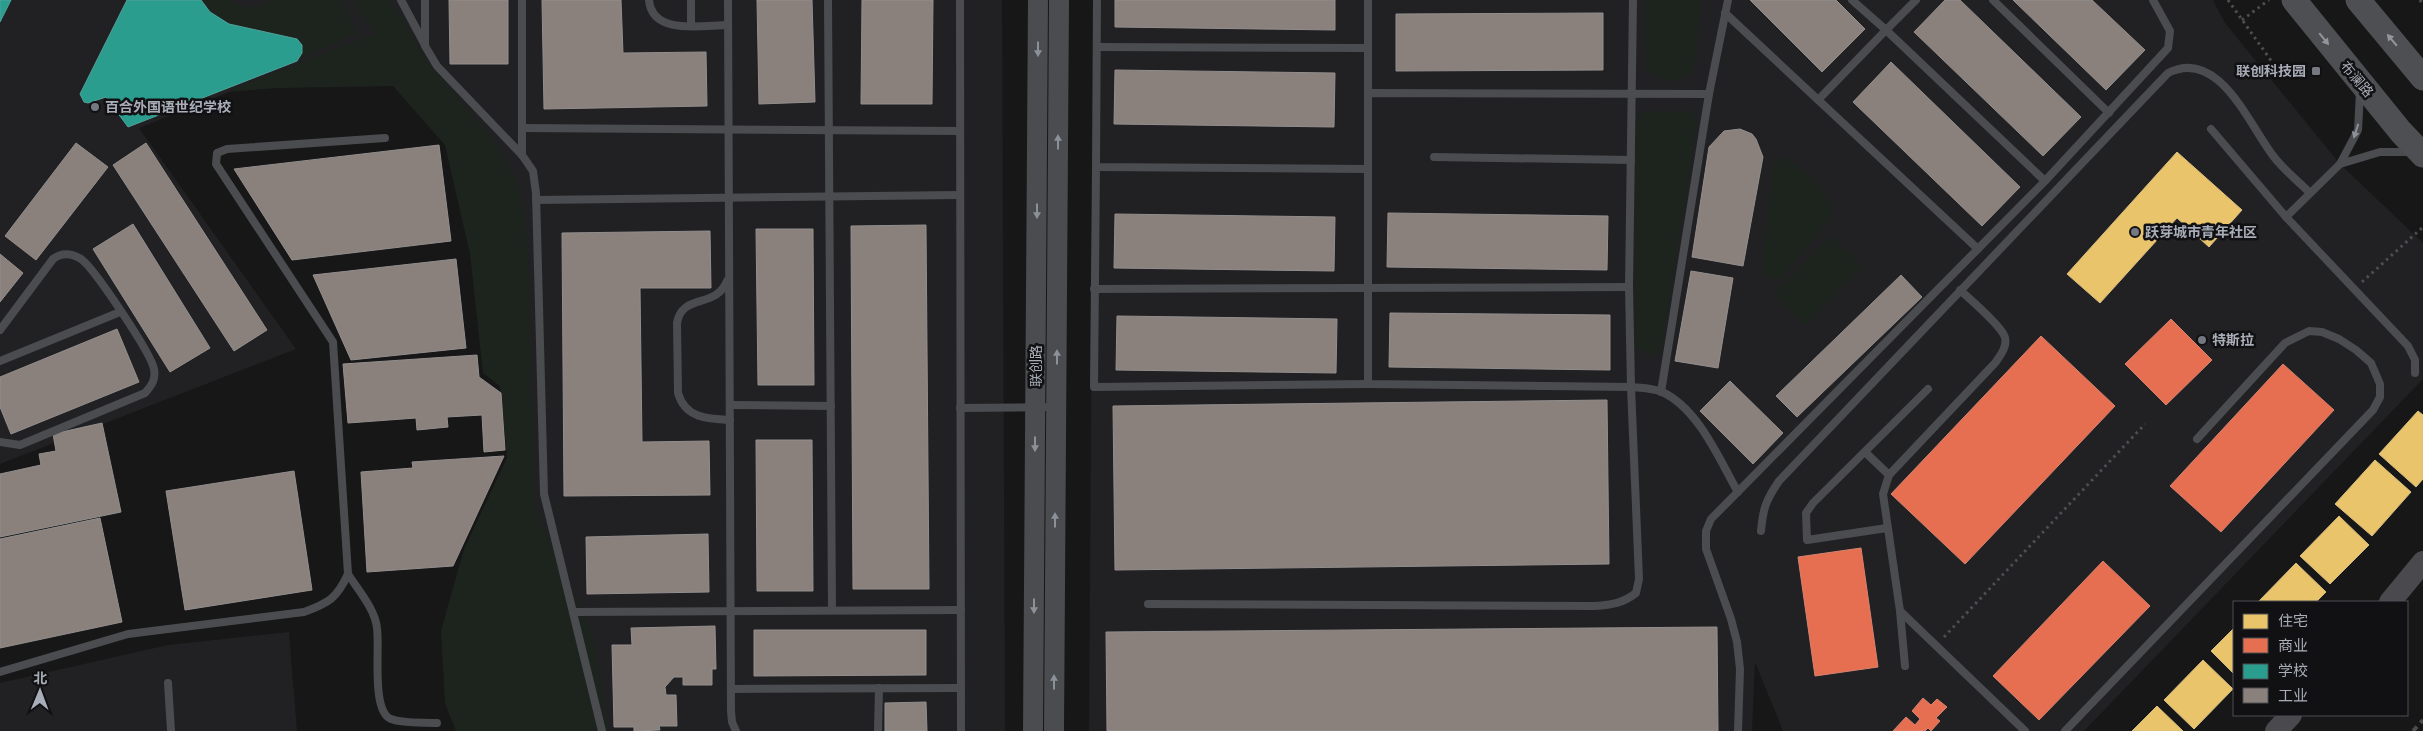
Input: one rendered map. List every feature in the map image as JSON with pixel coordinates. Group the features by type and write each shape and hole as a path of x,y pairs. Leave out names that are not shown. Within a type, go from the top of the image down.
{"main road":[{"name":"布澜路","path":"2294,0 2360,83 2422,154"},
{"path":"2358,0 2423,78"},
{"path":"2391,601 2423,562"},
{"path":"2276,731 2290,716"}],"street":[{"name":"联创路","path":"1032,731 1038,0"},
{"name":"联创路","path":"1054,731 1059,0"}],"lane":[{"path":"401,0 437,66 522,155 533,171 536,200 544,494 602,731"},
{"path":"425,0 426,46"},
{"path":"522,0 522,155"},
{"path":"649,0 649,8 655,17 665,24 728,25"},
{"path":"691,0 691,25"},
{"path":"728,0 730,611 732,722 736,731"},
{"path":"828,0 832,610"},
{"path":"960,0 961,731"},
{"path":"1097,0 1094,387 1368,384 1631,387 1661,392 1688,412 1697,422 1738,492"},
{"path":"1368,0 1368,384"},
{"path":"1148,604 1595,606 1612,605 1625,601 1636,593 1639,579 1629,287 1633,0"},
{"path":"1661,392 1709,94 1728,0"},
{"path":"1852,0 2045,181"},
{"path":"1818,100 1916,0"},
{"path":"1993,0 2109,113"},
{"path":"1738,731 1740,669 1737,642 1731,619 1706,549 1706,532 1711,519 2045,181 2168,48 2170,31 2153,0"},
{"path":"1725,13 1978,249"},
{"path":"1097,47 1368,48"},
{"path":"1761,531 1762,512 1766,498 1779,481 2157,84 2176,70 2206,70 2220,80 2275,159 2310,193"},
{"path":"2286,217 2340,164 2358,130 2360,83"},
{"path":"1368,93 1709,94"},
{"path":"522,128 960,131"},
{"path":"2211,129 2286,217 2408,346 2415,360 2415,373"},
{"path":"0,672 128,634 304,612 326,604 341,591 348,574 333,342 216,164 215,158 217,153 227,149 385,138"},
{"path":"2340,164 2380,152 2400,150 2422,154"},
{"path":"1434,157 1631,160"},
{"path":"1096,167 1367,169"},
{"path":"536,200 960,195"},
{"path":"0,330 53,259 64,253 80,258 90,266 149,357 154,368 152,385 145,393 20,445 0,442"},
{"path":"729,277 725,287 718,295 684,306 678,313 677,322 678,393 681,403 698,417 730,420"},
{"path":"1094,289 1629,287"},
{"path":"1905,666 1900,611 1883,494 1889,475 2002,354 2004,336 1960,290"},
{"path":"0,361 120,312"},
{"path":"2065,731 2373,410 2380,397 2380,384 2371,363 2356,350 2322,332 2308,331 2285,343 2197,439"},
{"path":"1887,528 1807,540 1806,514 1813,503 1928,389"},
{"path":"730,405 831,406"},
{"path":"960,408 1056,407"},
{"path":"1865,452 1889,475"},
{"path":"348,574 372,612 377,627 379,700 382,713 390,719 402,722 437,723"},
{"path":"573,612 961,610"},
{"path":"1900,611 2025,731"},
{"path":"168,683 170,731"},
{"path":"878,731 879,688"},
{"path":"731,689 961,688"}],"path":[{"path":"2228,0 2282,76 2296,66"},
{"path":"2242,20 2269,0"},
{"path":"2420,0 2423,5"},
{"path":"2354,289 2423,227"},
{"path":"1937,645 2145,424"}],"shaded area":[{"path":"0,0 1002,0 1005,731 598,731 533,505 512,190 377,33 139,128 296,349 0,464"},
{"path":"182,0 229,0 243,6 253,7 273,0 341,0 357,34 222,91"},
{"path":"353,0 388,0 402,17 426,60 498,146 517,183 527,234 531,326 533,505 593,636 609,731 456,731 445,703 441,631 464,549 507,458 500,386 483,373 470,254 445,145 393,86 277,88 226,92 376,33 360,14"},
{"path":"1094,0 2213,0 2225,23 2340,164 2423,243 2423,379 2084,731 1783,731 1755,662 1752,731 1089,731"},
{"path":"1644,0 1701,0 1695,62 1687,76 1681,79 1667,80 1646,69"},
{"path":"1647,111 1689,112 1695,115 1697,122 1661,352 1652,355 1636,348 1635,122 1640,114"},
{"path":"1783,156 1803,171 1824,193 1831,206 1831,217 1782,278 1772,280 1765,275 1763,263 1773,165"},
{"path":"1831,236 1863,266 1806,325 1774,294"},
{"path":"289,632 297,731 0,731 0,683 168,645"}],"building: 住宅":[{"name":"跃芽城市青年社区","path":"2177,152 2242,210 2209,247 2177,218 2100,303 2067,274"},
{"path":"2418,411 2423,415 2423,479 2416,487 2379,454"},
{"path":"2375,460 2411,492 2372,536 2335,504"},
{"path":"2339,516 2369,545 2330,584 2300,556"},
{"path":"2296,563 2326,592 2317,601 2259,601"},
{"path":"2233,629 2233,673 2211,651"},
{"path":"2203,660 2233,689 2194,729 2164,700"},
{"path":"2157,706 2183,731 2132,731"}],"building: 商业":[{"path":"2171,319 2212,360 2166,405 2125,364"},
{"path":"2041,336 2115,406 1965,564 1891,494"},
{"path":"2283,364 2334,410 2221,532 2170,486"},
{"path":"1861,548 1878,667 1815,676 1798,557"},
{"path":"2103,561 2150,606 2039,720 1993,676"},
{"path":"1923,698 1931,705 1937,699 1947,707 1936,718 1940,721 1931,731 1928,728 1925,731 1893,731 1906,717 1915,725 1920,719 1912,711"}],"building: 学校":[{"path":"0,0 11,0 0,22"},
{"path":"127,0 201,0 210,12 229,24 297,39 302,45 302,53 297,61 128,127 106,97 88,103 84,102 80,94"}],"building: 工业":[{"path":"449,0 508,0 508,64 450,64"},
{"path":"542,0 621,0 623,53 706,52 707,106 544,109"},
{"path":"757,0 812,0 815,102 759,104"},
{"path":"862,0 933,0 932,104 861,104"},
{"path":"1115,0 1335,0 1335,30 1115,27"},
{"path":"1750,0 1836,0 1865,29 1822,72"},
{"path":"1945,0 1960,0 2081,117 2043,156 1914,32"},
{"path":"2013,0 2092,0 2145,50 2106,90"},
{"path":"1603,13 1603,70 1396,71 1396,14"},
{"path":"1891,62 2020,187 1982,226 1853,102"},
{"path":"1115,70 1335,73 1334,127 1114,124"},
{"path":"1740,129 1752,134 1763,157 1743,266 1692,257 1709,147 1724,131"},
{"path":"76,143 108,167 36,260 5,236"},
{"path":"146,143 267,330 234,351 113,165"},
{"path":"439,145 451,241 292,260 234,169"},
{"path":"1388,213 1608,216 1607,270 1387,267"},
{"path":"1115,214 1335,217 1334,271 1114,268"},
{"path":"133,224 210,348 170,372 93,249"},
{"path":"926,225 929,589 853,589 851,226"},
{"path":"756,229 813,229 814,385 758,385"},
{"path":"710,231 711,288 640,288 642,442 709,441 710,495 564,496 562,233"},
{"path":"0,254 23,273 0,302"},
{"path":"456,259 466,348 351,360 313,275"},
{"path":"1691,271 1733,278 1718,368 1675,361"},
{"path":"1901,275 1922,297 1797,417 1776,396"},
{"path":"1390,313 1610,315 1610,370 1389,367"},
{"path":"1117,316 1337,319 1336,373 1116,370"},
{"path":"117,329 139,382 11,434 0,407 0,377"},
{"path":"477,355 479,377 501,393 505,450 484,452 482,415 447,417 448,427 417,430 416,418 348,423 343,364"},
{"path":"1730,381 1783,433 1753,464 1700,411"},
{"path":"1607,400 1609,564 1115,570 1113,406"},
{"path":"102,423 121,512 0,537 0,474 41,465 39,454 56,451 53,434"},
{"path":"756,440 812,440 813,591 757,591"},
{"path":"504,456 453,566 367,572 361,472 413,468 412,462"},
{"path":"294,471 312,590 185,610 166,491"},
{"path":"100,518 122,622 0,648 0,539"},
{"path":"708,534 709,592 587,594 586,537"},
{"path":"715,626 716,669 712,669 712,685 683,685 683,677 674,677 665,687 666,695 676,695 677,726 659,726 660,730 634,731 634,727 614,727 612,645 632,645 631,628"},
{"path":"1717,627 1718,731 1107,731 1106,632"},
{"path":"754,630 926,630 926,675 754,676"},
{"path":"926,702 927,731 885,731 885,703"}],"railway":[{"path":"2413,731 2423,720"}],"place":[{"name":"联创科技园","path":"2316,71"},
{"name":"百合外国语世纪学校","path":"95,107"},
{"name":"跃芽城市青年社区","path":"2135,232"},
{"name":"特斯拉","path":"2202,340"}]}
